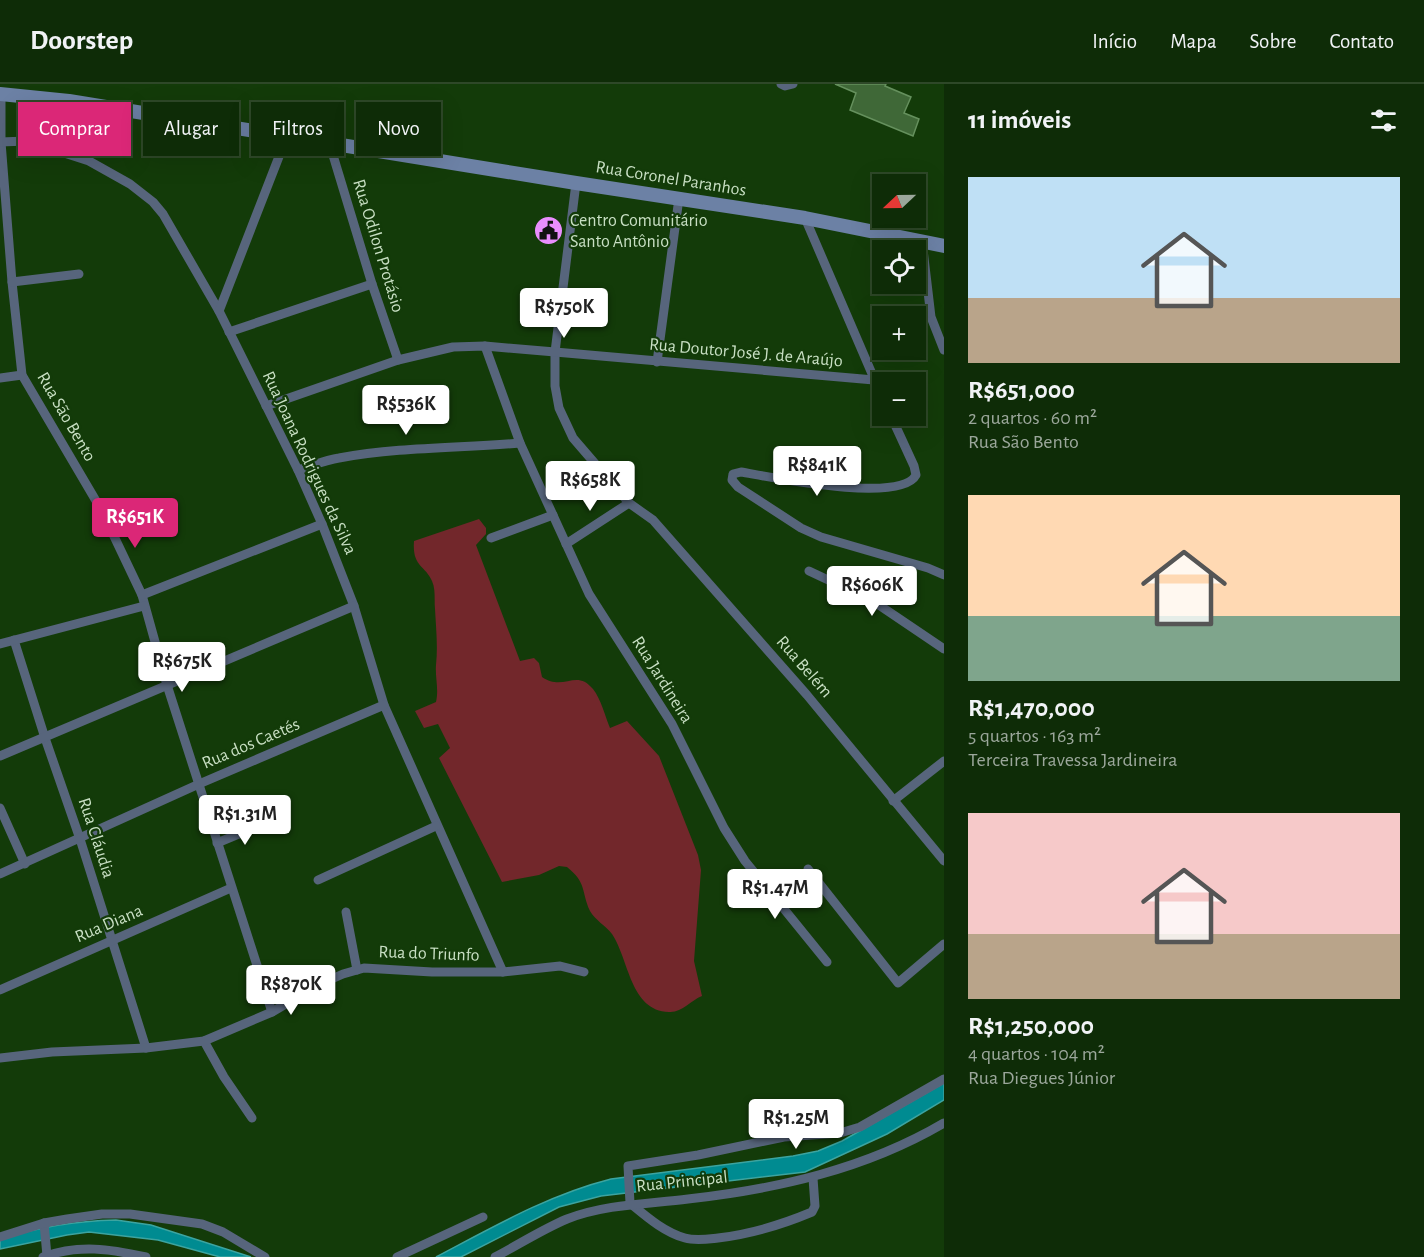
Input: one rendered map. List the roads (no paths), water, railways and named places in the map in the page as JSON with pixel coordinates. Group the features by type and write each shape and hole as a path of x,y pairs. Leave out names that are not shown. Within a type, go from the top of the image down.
{"street":[{"path":"781,84 785,86 793,84"},
{"name":"Rua Coronel Paranhos","path":"0,94 69,101 251,130"},
{"name":"Rua São Bento","path":"0,94 0,142 22,375 102,511 142,595 167,685 272,1011"},
{"name":"Rua Joana Rodrigues da Silva","path":"0,142 27,141 89,161 130,184 153,202 163,214 219,311 298,470 354,606 384,705 503,972"},
{"name":"Rua Coronel Paranhos","path":"344,144 805,218 917,240"},
{"path":"219,311 279,156"},
{"name":"Rua Odilon Protásio","path":"333,156 398,360"},
{"name":"Rua Belém","path":"576,183 555,352 555,386 565,424 573,438 629,503 653,520 807,695 944,861"},
{"path":"657,362 679,198"},
{"path":"805,218 872,375"},
{"name":"Rua Coronel Paranhos","path":"926,242 944,246"},
{"path":"12,282 79,274"},
{"path":"926,275 931,317 944,350"},
{"path":"229,332 372,284"},
{"name":"Rua Doutor José J. de Araújo","path":"266,406 398,360 453,347 485,346 872,380"},
{"name":"Rua Jardineira","path":"485,346 520,443 589,594 672,724 724,828 745,861 827,962"},
{"path":"0,378 22,375"},
{"path":"896,426 914,466 915,475 908,483 884,488 861,489 736,472 732,480 738,487 801,528 848,546 889,556 944,575"},
{"path":"298,470 336,458 399,449 520,443"},
{"path":"566,543 629,503"},
{"path":"490,538 553,515"},
{"path":"142,595 322,524"},
{"path":"809,571 873,601 944,649"},
{"path":"0,644 144,606"},
{"path":"0,756 354,606"},
{"name":"Rua Cláudia","path":"14,640 146,1048"},
{"name":"Rua dos Caetés","path":"0,874 199,784 384,705"},
{"path":"893,801 944,760"},
{"path":"0,808 25,864"},
{"path":"217,843 263,824"},
{"path":"318,880 436,826"},
{"path":"808,869 898,983 944,944"},
{"name":"Rua Diana","path":"0,990 231,888"},
{"path":"346,912 357,970"},
{"name":"Rua do Triunfo","path":"0,1058 64,1051 146,1048 204,1041 272,1011 318,985 357,970 383,968 432,972 503,972 560,966 584,972"},
{"path":"204,1041 224,1077 252,1118"},
{"path":"813,1178 815,1206 812,1212 776,1227 740,1236 704,1240 686,1238 653,1222 630,1201 629,1170 784,1137 840,1134 860,1127 944,1079"},
{"name":"Rua Principal","path":"495,1257 568,1219 630,1201 687,1199 813,1178 856,1164 944,1123"},
{"path":"0,1237 44,1224 102,1214 130,1214 202,1224 265,1257"},
{"path":"397,1257 483,1217"},
{"path":"44,1224 47,1244 45,1256 84,1248 109,1249 146,1257"}],"water":[{"path":"944,1083 944,1100 887,1134 805,1172 601,1196 559,1207 461,1257 436,1257 543,1203 611,1179 818,1151 842,1141"},
{"path":"116,1220 151,1225 251,1257 220,1257 158,1240 89,1232 0,1249 0,1239 30,1231 72,1223"}],"place":[{"name":"Centro Comunitário Santo Antônio","path":"549,231"}]}
